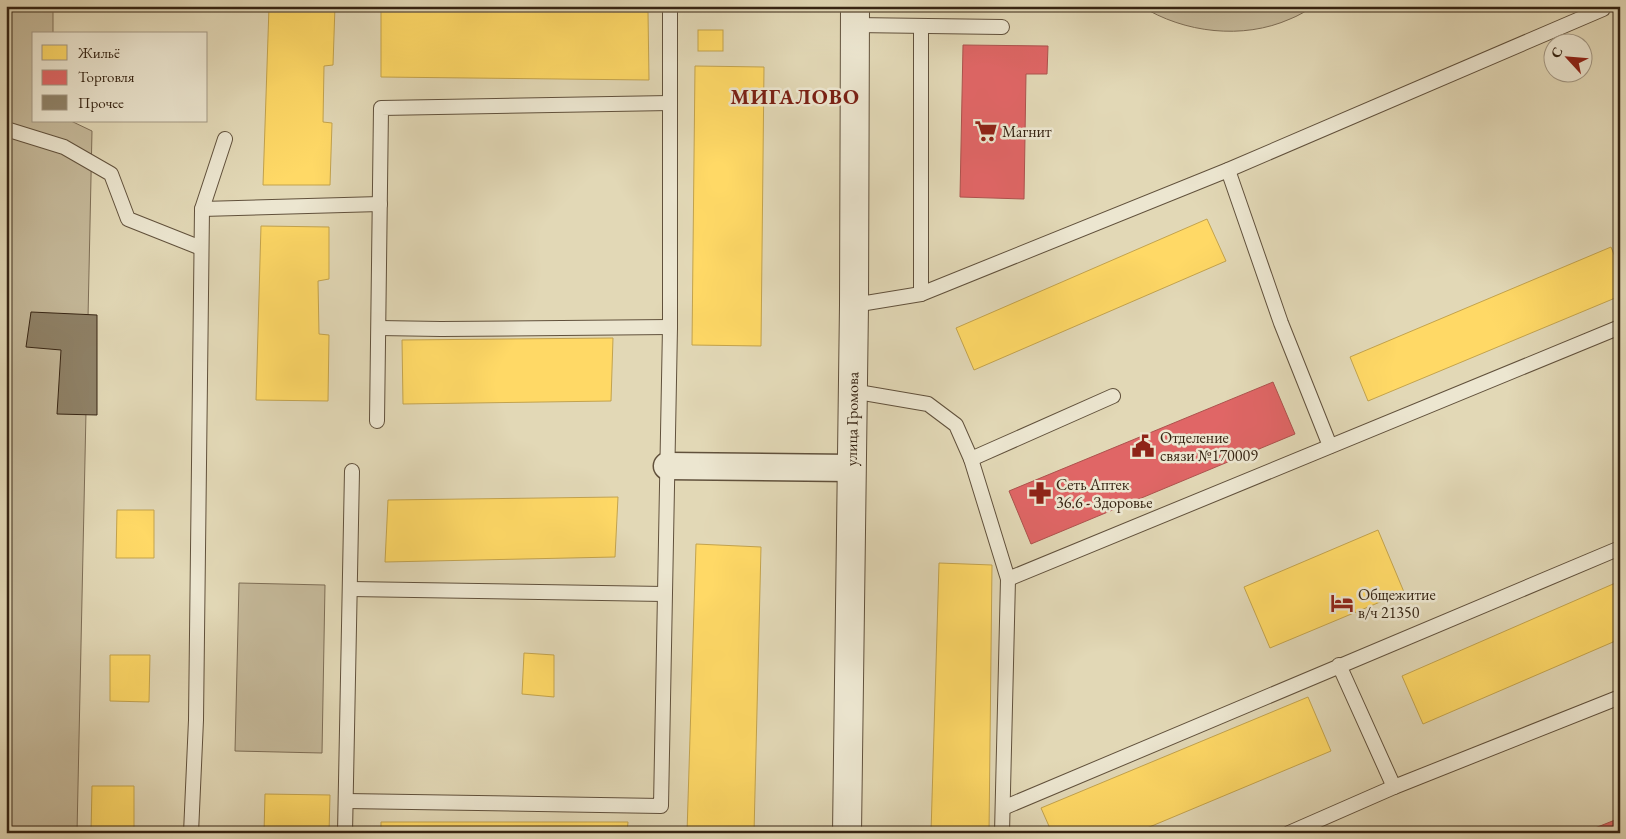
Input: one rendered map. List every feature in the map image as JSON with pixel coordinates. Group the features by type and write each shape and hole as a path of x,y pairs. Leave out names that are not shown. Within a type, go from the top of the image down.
{"street":[{"name":"улица Громова","path":"847,833 854,305 855,16"},
{"path":"667,466 851,468"}],"lane":[{"path":"346,801 661,806 670,327 670,6"},
{"path":"854,305 921,294 1228,170 1603,9"},
{"path":"855,16 921,26 1002,27"},
{"path":"921,26 921,294"},
{"path":"377,420 381,108 670,103"},
{"path":"6,130 64,147 111,174 128,219 201,248"},
{"path":"191,833 196,720 202,209 225,139"},
{"path":"1228,170 1281,324 1330,446"},
{"path":"202,209 380,204"},
{"path":"379,328 670,327"},
{"path":"1008,579 1620,327"},
{"path":"852,391 928,404 956,425 971,459 1008,579 1002,833"},
{"path":"971,459 1112,396"},
{"path":"345,833 352,471"},
{"path":"1003,808 1620,548"},
{"path":"350,589 664,594"},
{"path":"1339,665 1394,788"},
{"path":"1289,833 1394,788 1620,698"}],"shaded area":[{"path":"6,6 53,6 53,32 32,32 32,122 73,122 92,131 77,833 6,833"},
{"path":"1141,6 1314,6 1272,26 1234,31 1195,28 1158,15"},
{"path":"239,583 325,585 322,753 235,751"}],"building: Жильё":[{"path":"335,6 333,65 324,66 323,122 332,123 330,185 263,185 269,7"},
{"path":"381,9 648,12 649,80 381,77"},
{"path":"698,30 723,30 723,51 698,51"},
{"path":"695,66 764,67 761,346 692,345"},
{"path":"1207,219 1226,261 974,370 956,328"},
{"path":"261,226 329,227 329,279 318,281 319,334 329,335 328,401 256,400"},
{"path":"1611,247 1620,269 1620,296 1368,401 1350,357"},
{"path":"613,338 611,401 403,404 402,340"},
{"path":"618,497 615,557 385,562 388,500"},
{"path":"117,510 154,510 154,558 116,558"},
{"path":"1378,530 1404,592 1270,648 1244,587"},
{"path":"696,544 761,547 754,833 687,833"},
{"path":"939,563 992,565 989,833 931,833"},
{"path":"1620,581 1620,639 1423,724 1402,676"},
{"path":"524,653 554,655 554,697 522,694"},
{"path":"110,655 150,655 149,702 110,701"},
{"path":"1308,697 1331,751 1135,833 1052,833 1041,808"},
{"path":"92,786 134,786 134,833 91,833"},
{"path":"265,794 330,795 329,833 264,833"},
{"path":"381,822 628,822 627,833 381,833"}],"building: Торговля":[{"path":"963,45 1048,46 1047,74 1026,74 1024,199 960,197"},
{"path":"1273,382 1295,434 1031,544 1009,491"},
{"path":"1620,818 1620,833 1597,833 1595,828"}],"building: Прочее":[{"path":"31,312 97,315 97,415 57,414 61,350 26,347"}],"place":[{"name":"Магнит","path":"986,131"},
{"name":"Отделение связи №170009","path":"1143,446"},
{"name":"Сеть Аптек 36.6 - Здоровье","path":"1040,493"},
{"name":"Общежитие в/ч 21350","path":"1342,603"}],"district":[{"name":"МИГАЛОВО","path":"795,96"}]}
